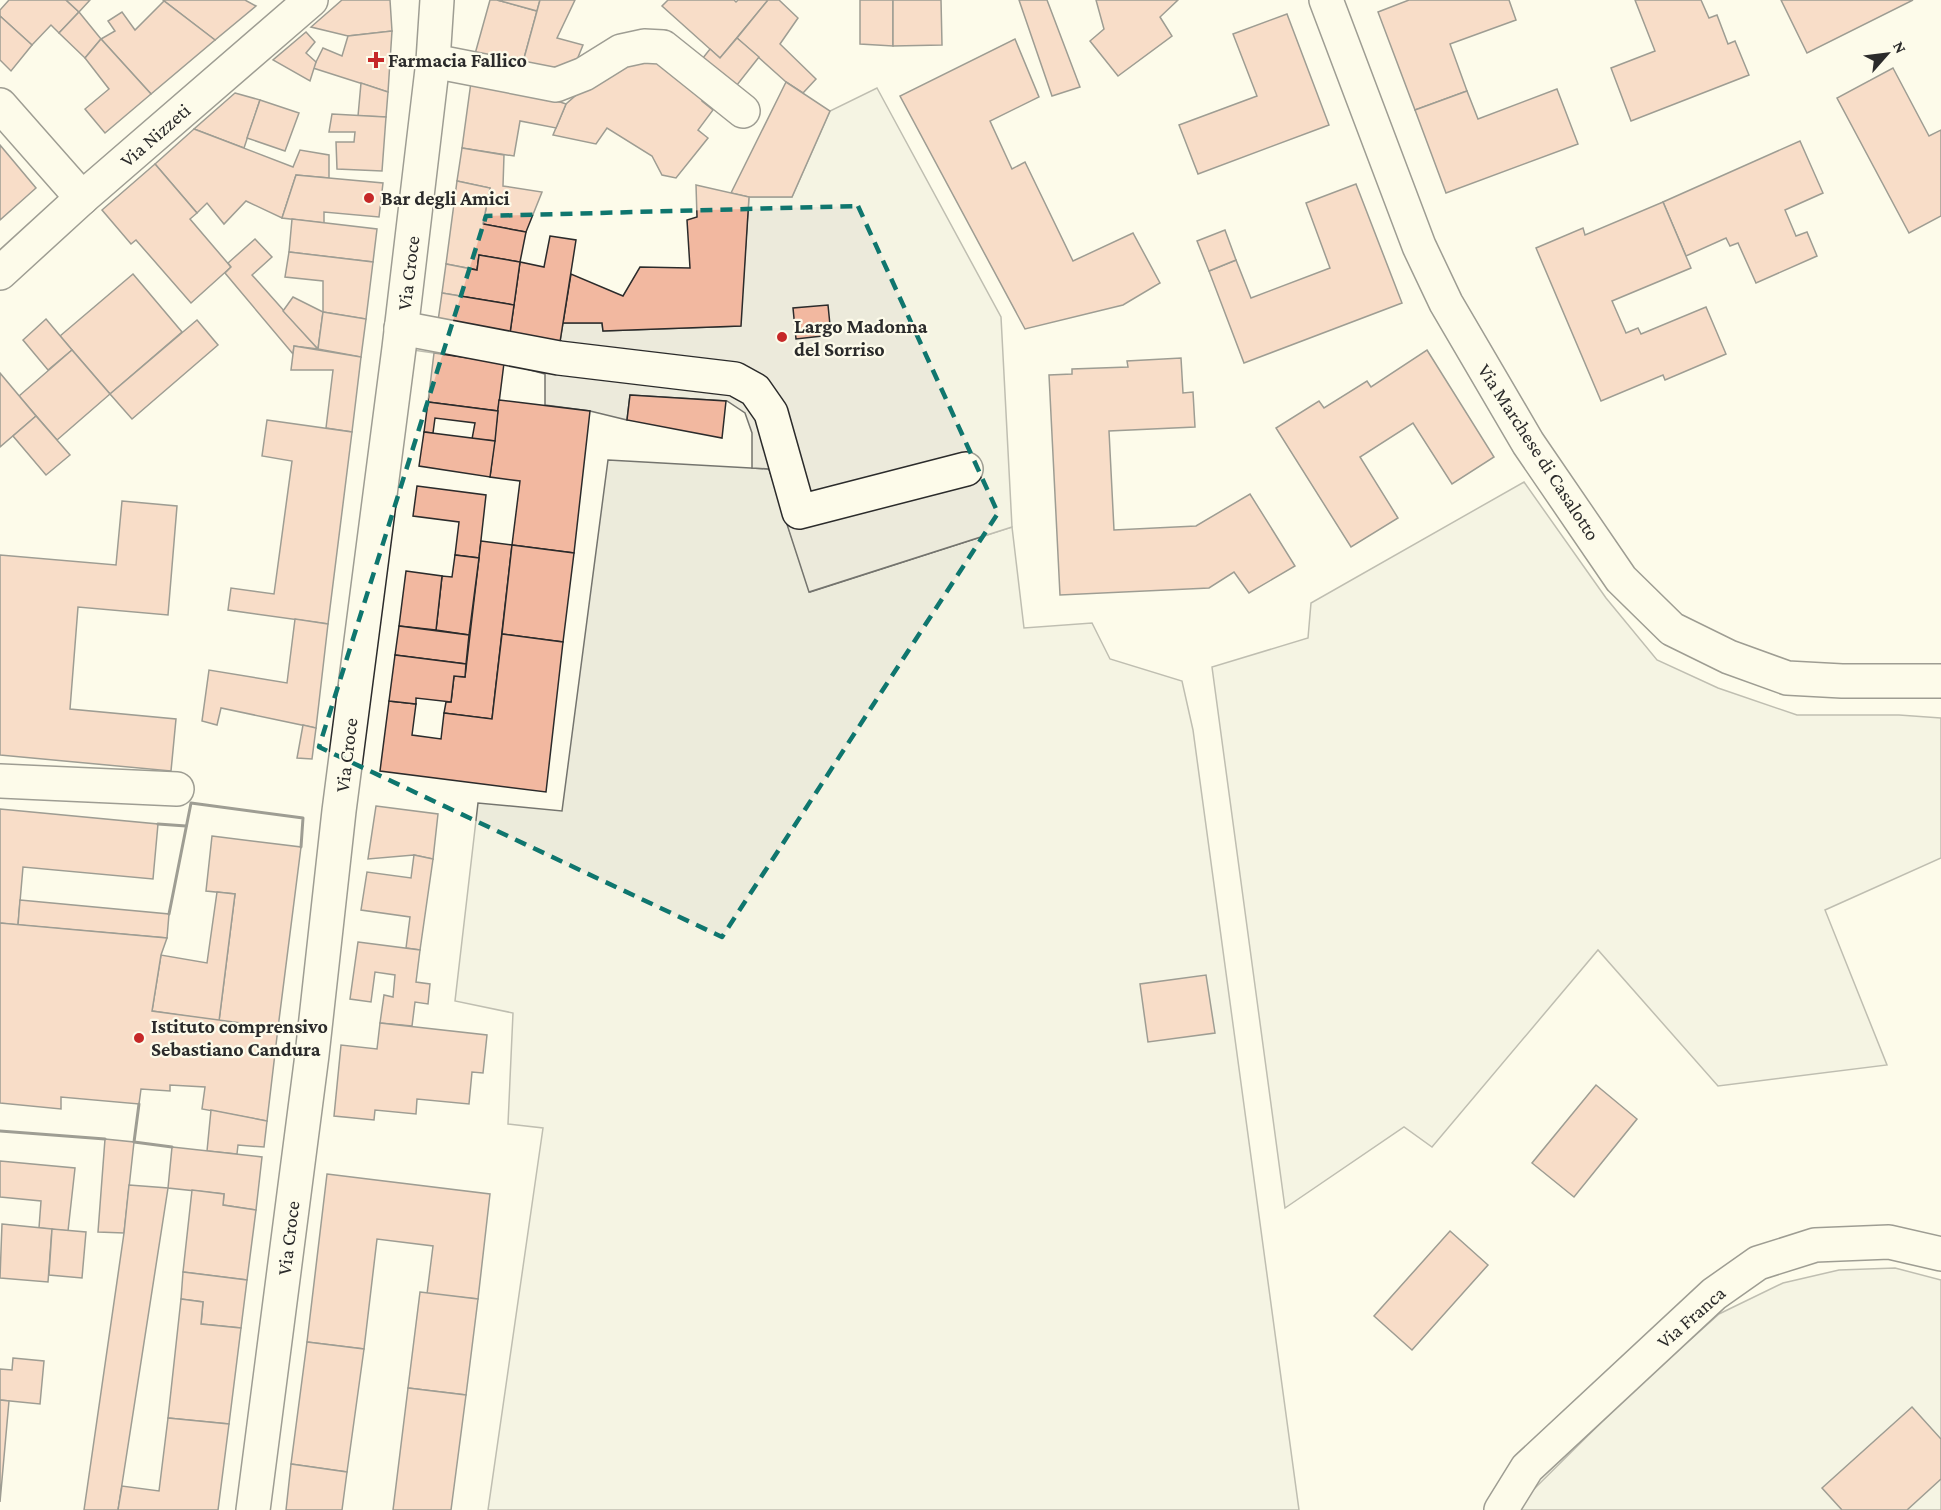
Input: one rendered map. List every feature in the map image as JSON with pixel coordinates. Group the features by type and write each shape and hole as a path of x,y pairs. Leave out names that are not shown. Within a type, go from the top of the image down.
{"street":[{"name":"Via Nizzeti","path":"0,273 82,198 311,0"},
{"name":"Via Croce","path":"253,1510 312,1055 339,811 401,328 433,61 437,0"},
{"name":"Via Marchese di Casalotto","path":"1326,0 1419,246 1446,303 1528,443 1622,579 1672,629 1729,657 1787,678 1842,681 1941,681"},
{"path":"433,61 556,86 584,74 621,51 644,46 663,47 743,111"},
{"path":"0,105 82,198"},
{"path":"401,328 559,358 735,379 755,390 771,412 799,512 966,469"},
{"path":"0,781 177,789"},
{"name":"Via Franca","path":"1501,1510 1527,1468 1535,1460 1714,1294 1758,1263 1815,1245 1888,1242 1941,1254"}],"highlighted area":[{"path":"858,206 998,513 722,937 319,747 486,216"}],"shaded area":[{"name":"Largo Madonna del Sorriso","path":"877,88 1001,317 1012,527 809,592 769,469 752,468 752,433 745,413 727,401 630,395 627,420 590,411 545,405 545,374 504,363 399,348 560,341 563,323 602,323 603,331 740,326 749,197 792,197 830,111"},
{"path":"608,460 769,469 810,592 1012,527 1024,628 1092,623 1110,659 1182,681 1193,730 1299,1510 488,1510 543,1128 508,1124 513,1013 455,1001 478,803 562,811"},
{"path":"1524,482 1606,598 1657,660 1718,688 1797,715 1899,715 1941,718 1941,858 1825,910 1887,1065 1718,1086 1598,950 1432,1147 1404,1127 1285,1208 1212,667 1308,638 1311,603"},
{"path":"1895,1268 1941,1280 1941,1510 1519,1510 1531,1492 1633,1391 1719,1314 1783,1283 1839,1270"}],"building":[{"path":"9,0 66,0 79,12 59,33 51,25 32,45 0,16 0,10"},
{"path":"66,0 90,0 79,12"},
{"path":"163,0 245,0 256,6 215,40"},
{"path":"342,0 390,0 392,31 348,36 311,27"},
{"path":"490,0 537,11 523,62 475,54"},
{"path":"497,0 540,0 537,11"},
{"path":"540,0 575,0 557,38 583,45 574,67 547,69 523,62"},
{"path":"668,0 734,0 736,2 738,0 768,0 720,58 662,6"},
{"path":"768,0 779,0 798,18 780,44 816,79 803,93 786,82 737,38"},
{"path":"860,0 893,0 893,46 860,44"},
{"path":"893,0 941,0 942,45 893,46"},
{"path":"1019,0 1047,0 1080,87 1052,96"},
{"path":"1096,0 1178,0 1160,17 1172,36 1118,76 1090,41 1104,29"},
{"path":"1409,0 1509,0 1516,20 1450,44 1467,91 1415,110 1378,12"},
{"path":"1635,0 1701,0 1709,18 1717,15 1728,44 1735,41 1749,75 1631,121 1611,68 1655,51"},
{"path":"1781,0 1913,0 1807,53"},
{"path":"164,1 215,40 151,94 101,39 115,31 108,21 122,12 135,30"},
{"path":"79,12 101,39 85,58 59,33"},
{"path":"1287,14 1329,125 1198,174 1179,125 1257,96 1233,34"},
{"path":"0,16 32,45 11,71 0,60"},
{"path":"392,31 388,92 313,68 323,48 342,56 348,36"},
{"path":"306,32 315,42 306,53 316,62 310,81 273,60"},
{"path":"737,38 759,57 733,90 699,63 710,49 720,58"},
{"path":"101,39 151,94 105,133 85,109 109,89 85,58"},
{"path":"1015,39 1039,97 990,121 1012,169 1025,162 1073,261 1133,233 1160,283 1123,305 1025,329 900,96"},
{"path":"643,59 659,59 701,87 702,101 713,110 698,130 708,138 676,178 662,175 652,156 607,128 596,144 553,135 566,104 598,76"},
{"path":"1893,68 1929,136 1941,130 1941,216 1909,233 1837,98"},
{"path":"471,82 514,86 566,104 556,128 520,121 514,156 462,148"},
{"path":"786,82 830,111 792,197 749,197 731,193"},
{"path":"361,83 388,92 386,117 358,116"},
{"path":"1557,89 1578,144 1446,193 1415,110 1467,91 1478,119"},
{"path":"235,93 260,100 244,148 194,129"},
{"path":"260,100 299,113 285,151 247,138"},
{"path":"332,114 386,117 382,171 337,169 336,142 354,142 355,132 329,132"},
{"path":"194,129 293,167 300,150 329,155 329,178 296,175 282,218 246,201 224,224 207,203 197,213 155,164"},
{"path":"1800,141 1823,193 1785,210 1796,236 1807,232 1817,256 1756,283 1738,243 1730,246 1726,238 1686,256 1663,202"},
{"path":"0,145 36,188 0,220"},
{"path":"462,148 504,155 503,186 542,192 526,232 483,224 490,188 457,181"},
{"path":"155,164 197,213 190,219 231,267 191,303 136,240 131,244 102,210"},
{"path":"296,175 383,183 379,217 324,212 324,223 282,218"},
{"path":"457,181 490,188 483,224 526,232 520,262 479,255 477,270 446,264"},
{"path":"1356,184 1402,303 1244,363 1209,271 1236,260 1251,298 1330,268 1306,203"},
{"path":"696,185 749,197 741,326 603,331 602,323 563,323 571,274 623,296 640,267 690,268 687,220 697,217"},
{"path":"1663,202 1691,268 1612,301 1626,333 1638,328 1641,334 1706,307 1726,354 1665,380 1663,375 1601,401 1536,248 1583,228 1585,235"},
{"path":"292,219 377,229 373,262 289,252"},
{"path":"1225,230 1236,260 1209,271 1197,241"},
{"path":"550,236 576,240 560,342 510,333 520,262 544,267"},
{"path":"255,239 272,257 252,275 318,349 294,346 293,354 225,273 231,267 228,263"},
{"path":"289,252 373,262 366,319 323,312 323,281 285,277"},
{"path":"479,255 520,262 514,305 442,293 446,264 477,270"},
{"path":"133,274 182,332 110,394 60,336"},
{"path":"442,293 514,305 510,333 438,321"},
{"path":"293,297 323,312 318,349 283,311"},
{"path":"828,305 831,335 796,339 793,308"},
{"path":"323,312 366,319 361,357 318,349"},
{"path":"46,319 72,350 48,370 23,340"},
{"path":"197,320 218,345 132,419 110,394"},
{"path":"294,346 361,357 352,432 326,428 333,370 291,370"},
{"path":"72,350 110,394 57,440 19,396"},
{"path":"1427,350 1494,457 1452,484 1413,423 1360,457 1398,518 1351,547 1276,428 1319,401 1324,408 1367,381 1371,387"},
{"path":"434,353 504,363 498,411 428,402"},
{"path":"1181,358 1183,393 1193,392 1195,427 1109,431 1114,530 1196,526 1250,494 1295,566 1249,593 1234,572 1209,588 1060,595 1049,375 1072,374 1072,369 1128,367 1127,361"},
{"path":"0,373 36,416 0,447"},
{"path":"630,395 726,401 722,438 627,420"},
{"path":"499,400 590,411 574,553 512,545 520,481 490,477"},
{"path":"428,402 498,411 495,441 472,439 475,423 435,418 433,433 424,432"},
{"path":"36,416 70,455 46,475 13,436"},
{"path":"267,420 352,432 328,624 228,610 231,588 274,594 292,461 262,456"},
{"path":"424,432 495,441 490,477 419,466"},
{"path":"417,486 486,495 479,558 455,555 459,522 413,516"},
{"path":"122,501 177,506 168,615 78,607 70,709 176,719 171,771 0,755 0,555 116,565"},
{"path":"481,541 512,545 492,719 444,713 446,702 451,702 454,676 465,677"},
{"path":"512,545 574,553 563,642 502,634"},
{"path":"455,555 479,558 469,635 436,630 442,576 452,577"},
{"path":"406,571 442,576 436,630 399,626"},
{"path":"295,619 328,624 316,728 221,708 217,725 202,721 209,670 287,683"},
{"path":"399,626 469,635 466,664 395,655"},
{"path":"502,634 563,642 546,792 380,771 389,701 416,704 412,735 441,739 444,713 492,719"},
{"path":"395,655 466,664 465,677 454,676 451,702 416,698 416,704 389,701"},
{"path":"303,725 316,728 312,759 297,758"},
{"path":"376,806 438,814 433,859 414,855 368,859"},
{"path":"0,809 158,824 153,879 23,867 18,925 0,923"},
{"path":"212,836 301,847 278,1028 219,1021 235,894 206,891"},
{"path":"414,855 433,859 420,950 406,948 410,917 361,910 367,872 411,878"},
{"path":"217,892 235,894 219,1021 152,1011 161,955 207,963"},
{"path":"20,900 169,914 167,938 18,925"},
{"name":"Istituto comprensivo Sebastiano Candura","path":"0,923 167,938 161,955 152,1011 278,1028 267,1121 202,1109 205,1087 170,1085 170,1091 141,1089 139,1104 61,1097 61,1109 0,1103"},
{"path":"358,942 420,950 416,982 430,984 428,1004 415,1002 412,1026 380,1023 384,995 393,997 395,975 375,972 371,1002 350,999"},
{"path":"1206,975 1215,1033 1148,1042 1140,984"},
{"path":"380,1023 487,1035 483,1073 472,1072 469,1104 417,1099 416,1114 375,1110 374,1120 334,1116 341,1045 377,1049"},
{"path":"1596,1085 1637,1119 1574,1197 1532,1163"},
{"path":"211,1110 267,1121 264,1147 238,1145 237,1154 207,1151"},
{"path":"105,1139 134,1142 124,1233 98,1232"},
{"path":"172,1147 262,1157 256,1210 223,1205 224,1194 168,1188"},
{"path":"0,1161 75,1168 68,1231 39,1228 41,1201 0,1197"},
{"path":"327,1174 490,1194 478,1299 427,1294 433,1246 377,1239 364,1349 307,1342"},
{"path":"129,1185 168,1188 118,1510 84,1510 124,1233"},
{"path":"192,1190 224,1194 223,1205 256,1210 247,1280 183,1272"},
{"path":"2,1224 52,1229 48,1282 0,1278"},
{"path":"52,1229 86,1232 82,1278 49,1275"},
{"path":"1450,1231 1488,1265 1412,1350 1374,1316"},
{"path":"183,1272 247,1280 241,1328 201,1324 203,1302 181,1299"},
{"path":"420,1292 478,1299 466,1395 408,1388"},
{"path":"181,1299 203,1302 201,1324 241,1328 229,1424 168,1418"},
{"path":"307,1342 364,1349 347,1472 291,1464"},
{"path":"13,1358 44,1361 40,1404 0,1400 0,1369 12,1370"},
{"path":"408,1388 466,1395 451,1510 393,1510"},
{"path":"0,1400 9,1401 0,1502"},
{"path":"1912,1407 1941,1439 1941,1479 1907,1510 1842,1510 1822,1488"},
{"path":"168,1418 229,1424 218,1510 118,1510 122,1486 159,1491"},
{"path":"291,1464 347,1472 342,1510 286,1510"}],"wall":[{"path":"169,914 191,803 303,818 301,847"},
{"path":"158,824 186,826"},
{"path":"139,1104 134,1142 172,1147"},
{"path":"0,1131 105,1139"}],"place":[{"name":"Farmacia Fallico","path":"376,60"},
{"name":"Bar degli Amici","path":"369,198"},
{"name":"Largo Madonna del Sorriso","path":"782,337"},
{"name":"Istituto comprensivo Sebastiano Candura","path":"139,1038"}]}
